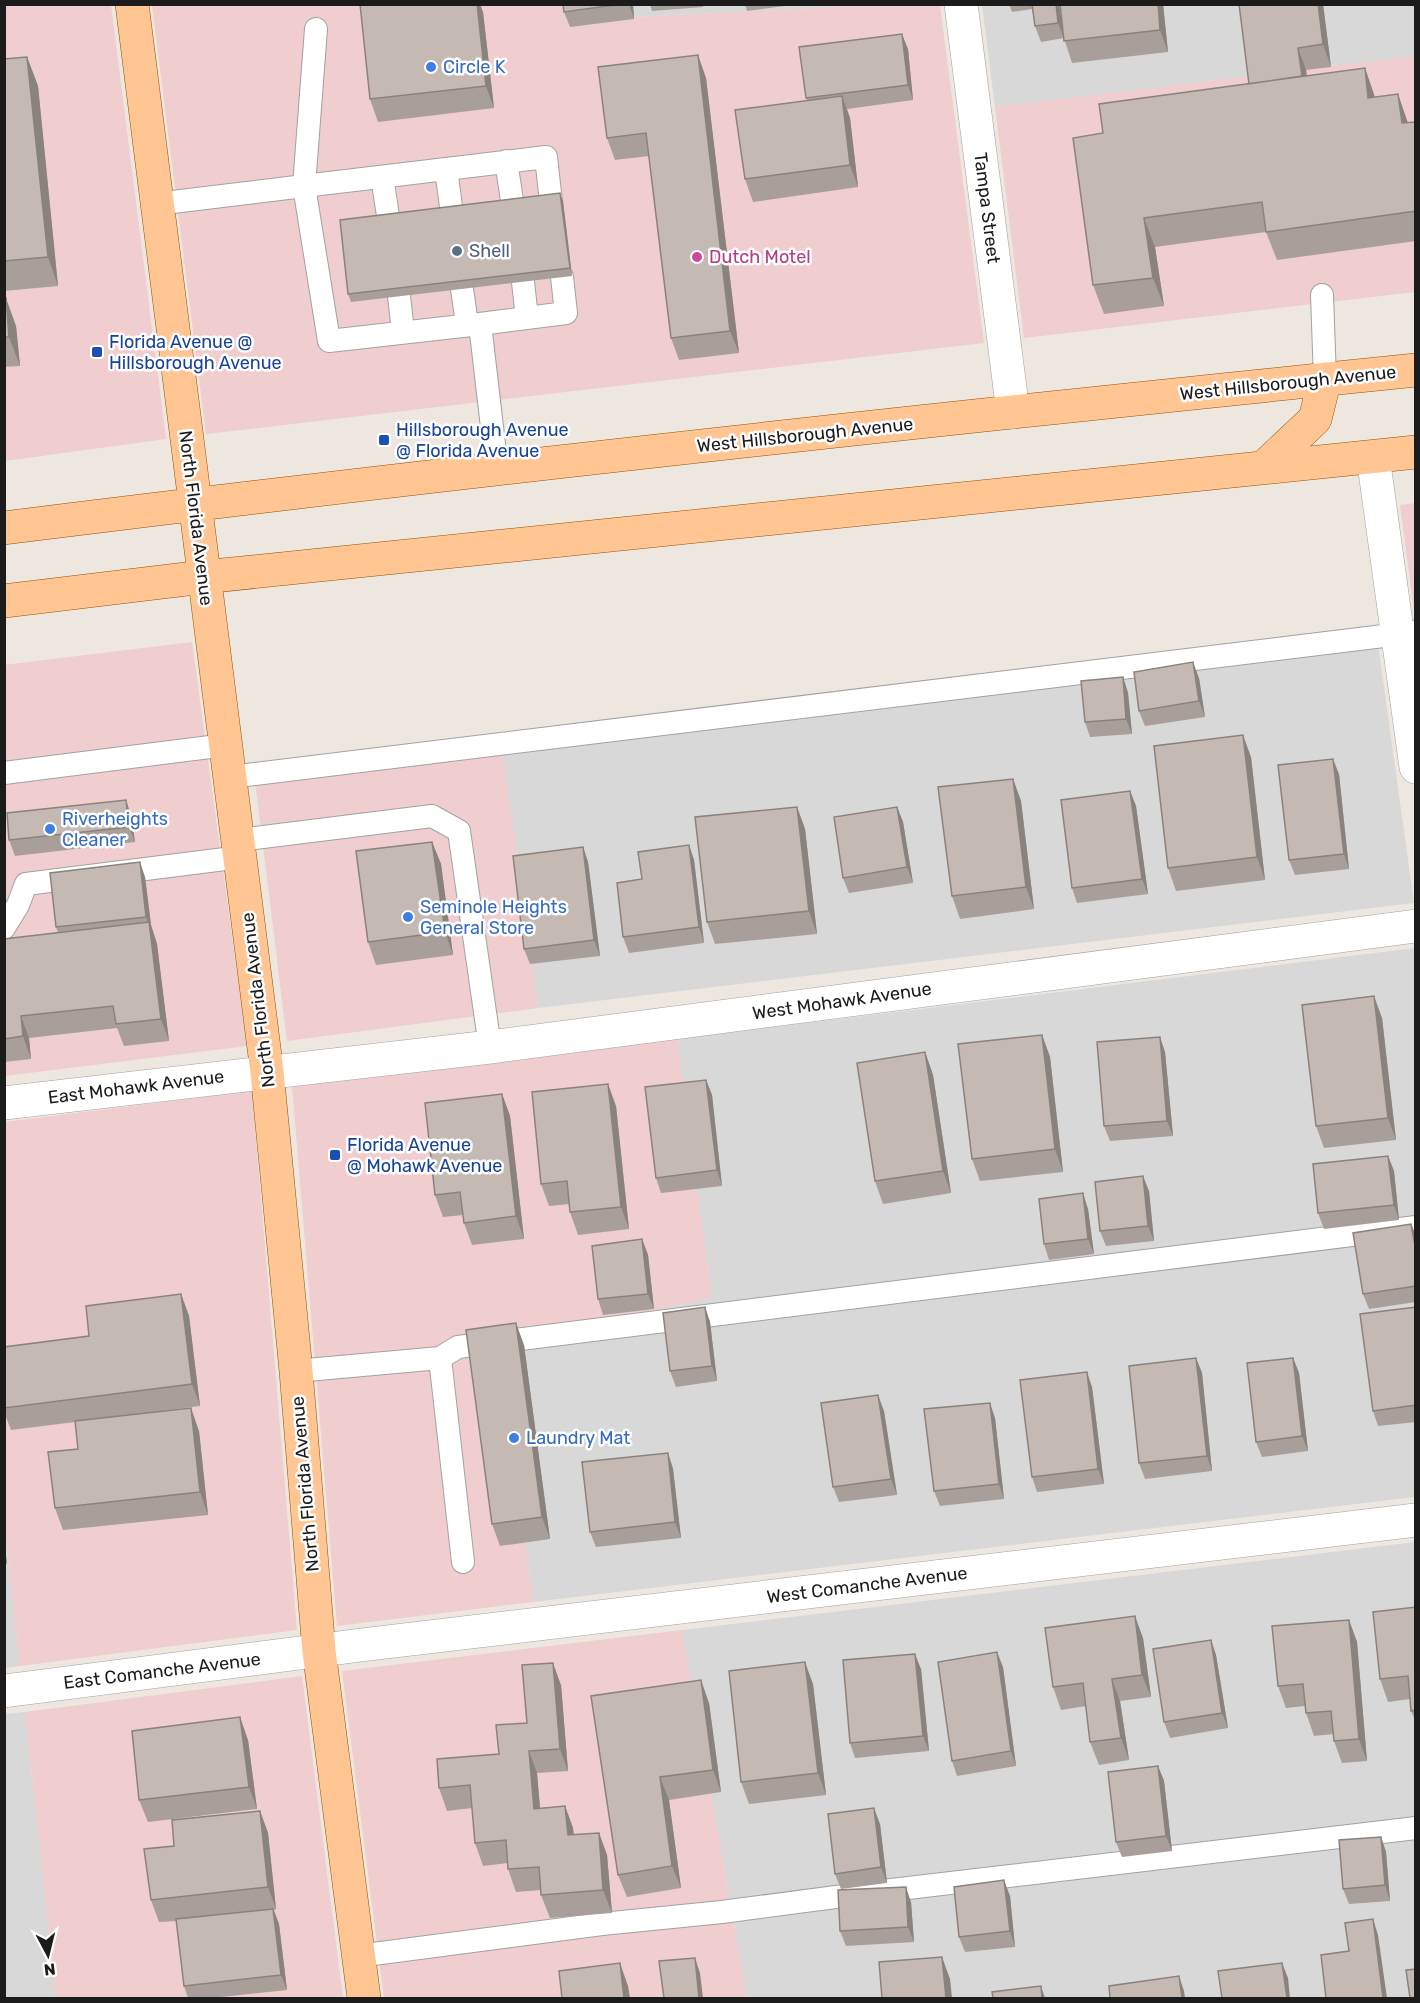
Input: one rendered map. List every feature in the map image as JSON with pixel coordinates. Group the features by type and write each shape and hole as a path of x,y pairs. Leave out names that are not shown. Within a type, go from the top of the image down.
{"main road":[{"name":"North Florida Avenue","path":"132,4 267,1072 296,1371 319,1651 364,1998"},
{"name":"West Hillsborough Avenue","path":"4,528 194,504 1013,412 1416,370"},
{"path":"1263,468 1315,419 1324,379"},
{"path":"4,602 203,577 1416,452"}],"street":[{"name":"Tampa Street","path":"961,4 1013,412"},
{"path":"1373,457 1406,633 1416,767"},
{"name":"West Mohawk Avenue","path":"267,1072 490,1047 1416,926"},
{"name":"East Mohawk Avenue","path":"4,1103 267,1072"},
{"name":"West Comanche Avenue","path":"319,1651 1416,1520"},
{"name":"East Comanche Avenue","path":"4,1691 319,1651"}],"lane":[{"path":"316,29 304,186 329,341 566,313 562,277"},
{"path":"156,204 546,157 551,202"},
{"path":"506,162 513,207"},
{"path":"446,169 452,214"},
{"path":"382,177 389,222"},
{"path":"523,282 527,318"},
{"path":"462,289 473,324 497,470"},
{"path":"1322,295 1324,379"},
{"path":"399,296 403,332"},
{"path":"230,777 1406,633"},
{"path":"4,773 226,745"},
{"path":"4,928 18,905 26,884 432,816 459,831 490,1047"},
{"path":"296,1371 440,1358 458,1347 1416,1227"},
{"path":"440,1358 463,1562"},
{"path":"358,1956 602,1924 722,1912 1416,1828"}],"shaded area":[{"path":"631,4 633,17 818,8 855,4 940,5 984,343 206,434 152,5"},
{"path":"4,5 111,5 166,439 5,461"},
{"path":"631,5 855,5 633,17"},
{"path":"982,5 1415,5 1415,56 995,107"},
{"path":"1415,56 1415,292 1024,338 995,107"},
{"path":"1416,503 1415,618 1400,505"},
{"path":"192,642 247,1046 5,1076 4,665"},
{"path":"1378,644 1414,903 538,1008 502,748"},
{"path":"502,748 538,1008 287,1041 255,781"},
{"path":"1415,948 1415,1497 533,1602 498,1343 712,1298 677,1039"},
{"path":"677,1039 712,1298 498,1343 533,1602 337,1626 292,1086"},
{"path":"252,1091 297,1630 20,1666 4,1522 4,1122"},
{"path":"4,1522 20,1666 5,1668 4,1668"},
{"path":"1415,1542 1415,1998 747,1998 682,1630"},
{"path":"682,1630 747,1998 384,1998 342,1671"},
{"path":"302,1676 343,1998 56,1998 25,1712"},
{"path":"25,1712 56,1998 5,1998 4,1714"}],"building":[{"name":"Circle K","path":"360,4 477,4 486,86 370,99"},
{"path":"563,4 622,4 564,12"},
{"path":"1032,4 1056,4 1058,23 1035,26"},
{"path":"1060,4 1158,4 1160,30 1064,41"},
{"path":"1239,4 1318,4 1323,44 1298,48 1302,76 1249,84"},
{"path":"902,34 908,85 806,98 799,47"},
{"name":"Dutch Motel","path":"698,55 730,331 671,338 646,133 607,138 598,67"},
{"path":"27,57 48,257 4,261 4,59"},
{"path":"1365,68 1368,98 1398,94 1402,123 1416,122 1416,211 1266,232 1262,202 1144,218 1153,278 1093,285 1073,138 1103,133 1099,104"},
{"path":"842,96 850,165 745,179 735,110"},
{"name":"Shell","path":"560,193 570,268 348,294 340,220"},
{"path":"4,298 6,298 9,337 4,337"},
{"path":"1193,662 1199,701 1139,711 1134,672"},
{"path":"1123,677 1126,719 1085,722 1081,681"},
{"path":"1243,735 1257,857 1168,868 1154,746"},
{"path":"1333,759 1344,854 1289,860 1278,765"},
{"path":"1013,779 1026,887 952,896 938,787"},
{"path":"1130,791 1142,879 1072,888 1061,800"},
{"path":"126,800 129,827 9,840 7,813"},
{"path":"797,807 809,911 707,922 695,817"},
{"path":"897,807 907,867 843,878 834,817"},
{"path":"432,842 445,932 368,942 356,851"},
{"path":"689,845 699,927 623,937 617,883 642,879 638,852"},
{"path":"583,847 594,940 524,949 513,856"},
{"path":"140,862 146,917 56,927 50,873"},
{"path":"149,922 161,1019 116,1024 113,1006 21,1016 23,1036 4,1039 4,939"},
{"path":"1374,996 1388,1118 1316,1126 1302,1005"},
{"path":"1042,1035 1055,1149 972,1159 958,1044"},
{"path":"1160,1037 1167,1121 1104,1126 1097,1042"},
{"path":"925,1052 943,1171 875,1181 857,1063"},
{"path":"706,1080 717,1170 656,1178 645,1087"},
{"path":"608,1084 621,1207 570,1212 567,1181 541,1184 532,1092"},
{"path":"502,1094 516,1216 464,1223 460,1192 435,1195 425,1103"},
{"path":"1388,1156 1394,1205 1318,1213 1313,1164"},
{"path":"1143,1176 1148,1226 1100,1231 1095,1182"},
{"path":"1083,1193 1088,1239 1044,1244 1039,1199"},
{"path":"1411,1224 1416,1251 1416,1286 1363,1294 1353,1233"},
{"path":"642,1239 648,1294 598,1299 592,1246"},
{"path":"181,1294 192,1384 4,1408 4,1347 89,1336 86,1306"},
{"path":"705,1307 712,1366 670,1371 663,1313"},
{"path":"1416,1307 1416,1405 1373,1411 1360,1314"},
{"path":"516,1323 542,1517 492,1524 466,1330"},
{"path":"1196,1358 1207,1456 1139,1463 1129,1366"},
{"path":"1293,1358 1302,1436 1256,1442 1247,1363"},
{"path":"1087,1372 1098,1469 1032,1477 1020,1380"},
{"path":"878,1395 891,1479 833,1487 821,1403"},
{"path":"990,1403 999,1484 934,1491 924,1409"},
{"path":"191,1408 200,1492 55,1508 48,1452 78,1449 75,1421"},
{"path":"668,1453 675,1522 590,1532 582,1462"},
{"path":"1416,1607 1416,1710 1411,1711 1408,1676 1380,1679 1373,1612"},
{"path":"1135,1616 1142,1675 1112,1679 1121,1738 1090,1742 1083,1683 1053,1687 1045,1628"},
{"path":"1349,1620 1359,1739 1334,1741 1331,1711 1306,1713 1303,1684 1278,1686 1272,1626"},
{"path":"1211,1640 1222,1713 1164,1722 1153,1649"},
{"path":"997,1652 1011,1751 952,1761 938,1662"},
{"path":"915,1654 923,1736 850,1743 843,1660"},
{"path":"805,1662 818,1773 741,1782 729,1671"},
{"path":"553,1663 560,1749 529,1751 534,1809 565,1806 568,1835 599,1833 603,1890 541,1895 539,1867 508,1869 506,1840 475,1843 470,1785 439,1788 437,1759 499,1754 496,1725 527,1723 522,1665"},
{"path":"701,1680 713,1770 660,1777 672,1866 618,1875 591,1696"},
{"path":"240,1717 249,1787 139,1800 132,1731"},
{"path":"1158,1766 1166,1836 1116,1842 1108,1772"},
{"path":"874,1808 881,1867 835,1874 828,1814"},
{"path":"260,1811 268,1887 151,1900 144,1849 174,1846 172,1820"},
{"path":"1381,1837 1385,1885 1343,1889 1339,1840"},
{"path":"1004,1880 1010,1931 959,1937 954,1887"},
{"path":"906,1887 908,1927 840,1931 838,1890"},
{"path":"273,1909 281,1975 184,1986 176,1919"},
{"path":"1373,1919 1383,1998 1326,1998 1321,1955 1349,1951 1345,1923"},
{"path":"942,1957 946,1998 882,1998 879,1962"},
{"path":"695,1958 699,1998 664,1998 659,1961"},
{"path":"620,1963 624,1998 562,1998 559,1971"},
{"path":"1282,1963 1287,1998 1222,1998 1218,1971"},
{"path":"1416,1969 1416,1998 1410,1998 1406,1970"},
{"path":"1179,1976 1182,1998 1110,1998 1109,1986"},
{"path":"1041,1986 1042,1998 993,1998 992,1992"}],"place":[{"name":"Circle K","path":"431,67"},
{"name":"Shell","path":"457,251"},
{"name":"Dutch Motel","path":"697,257"},
{"name":"Florida Avenue @ Hillsborough Avenue","path":"97,352"},
{"name":"Hillsborough Avenue @ Florida Avenue","path":"384,440"},
{"name":"Riverheights Cleaner","path":"50,829"},
{"name":"Seminole Heights General Store","path":"408,917"},
{"name":"Florida Avenue @ Mohawk Avenue","path":"335,1155"},
{"name":"Laundry Mat","path":"514,1438"}]}
